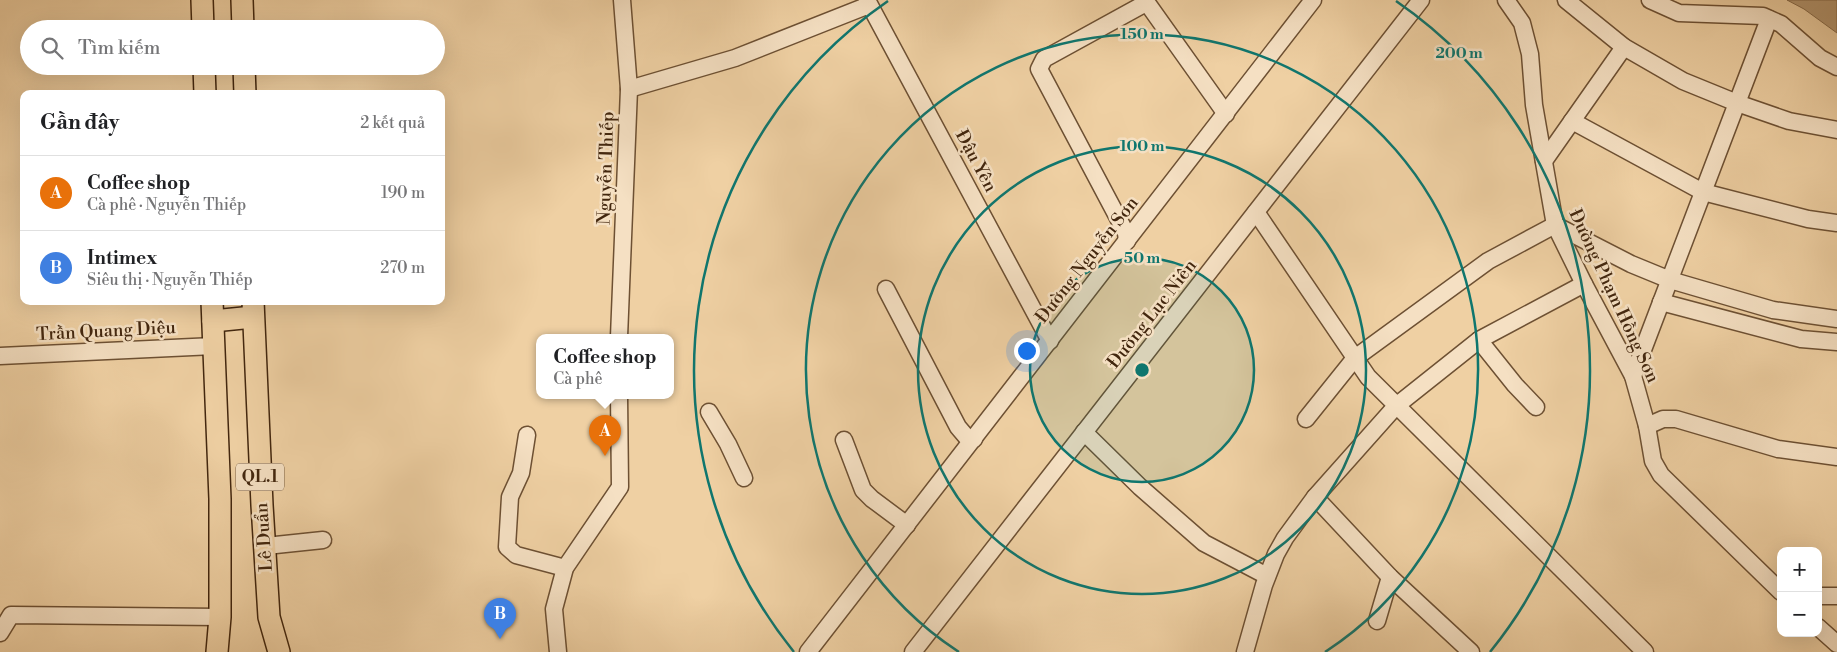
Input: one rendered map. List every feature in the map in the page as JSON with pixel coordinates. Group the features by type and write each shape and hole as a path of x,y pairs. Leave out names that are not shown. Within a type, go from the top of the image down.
{"main road":[{"path":"202,0 203,20"},
{"path":"242,0 243,20"},
{"path":"204,75 205,90"},
{"path":"244,75 245,90"},
{"path":"213,311 253,309"},
{"name":"Lê Duẩn","path":"253,309 269,617 279,652"},
{"name":"QL.1","path":"213,311 220,499 220,616 217,652"}],"street":[{"name":"Nguyễn Thiếp","path":"619,334 628,89 622,0"},
{"name":"Đường Lục Niên","path":"913,652 1421,0"},
{"name":"Đường Phạm Hồng Sơn","path":"1506,0 1522,23 1530,54 1534,105 1555,225 1633,376 1647,426 1653,461 1661,475 1777,588"},
{"path":"1566,0 1624,47 1683,81 1737,103 1789,121 1837,130"},
{"path":"1650,0 1679,14 1763,16 1781,24 1820,58 1837,67"},
{"path":"1127,241 1126,233 1039,69 1044,59 1146,1 1226,114"},
{"path":"628,89 735,58 868,2"},
{"name":"Đậu Yên","path":"868,2 1050,341"},
{"name":"Đường Nguyễn Sơn","path":"808,652 1226,114 1305,4"},
{"path":"1633,376 1769,19"},
{"path":"1544,161 1624,47"},
{"path":"1572,121 1703,192 1808,219 1837,222"},
{"path":"1256,212 1368,377 1645,652"},
{"path":"1306,419 1355,358 1488,261 1555,225 1592,246 1670,280 1773,310 1837,319"},
{"path":"1245,652 1267,576 1285,538 1315,497 1396,406 1479,340 1584,284"},
{"path":"886,289 958,427 969,440 974,439"},
{"path":"1661,302 1801,339 1837,342"},
{"path":"1479,340 1515,385 1536,407"},
{"name":"Trần Quang Diệu","path":"0,356 214,346"},
{"path":"558,652 554,609 565,568 620,487 619,399"},
{"path":"709,412 728,444 744,478"},
{"path":"1647,426 1663,419 1676,419 1778,449 1837,457"},
{"path":"1084,432 1140,487 1204,543 1267,576"},
{"path":"527,435 521,473 510,497 507,547 516,555 565,568"},
{"path":"844,440 863,490 907,525"},
{"path":"1315,497 1390,577 1471,652"},
{"path":"266,546 323,540"},
{"path":"1377,621 1390,577"},
{"path":"1822,596 1837,596"},
{"path":"0,633 11,615 220,616"},
{"path":"1822,631 1837,644"}],"shaded area":[{"path":"1787,0 1837,0 1837,33 1804,9"}],"place":[{"name":"Coffee shop","path":"605,456"},
{"name":"Intimex","path":"500,639"}]}
